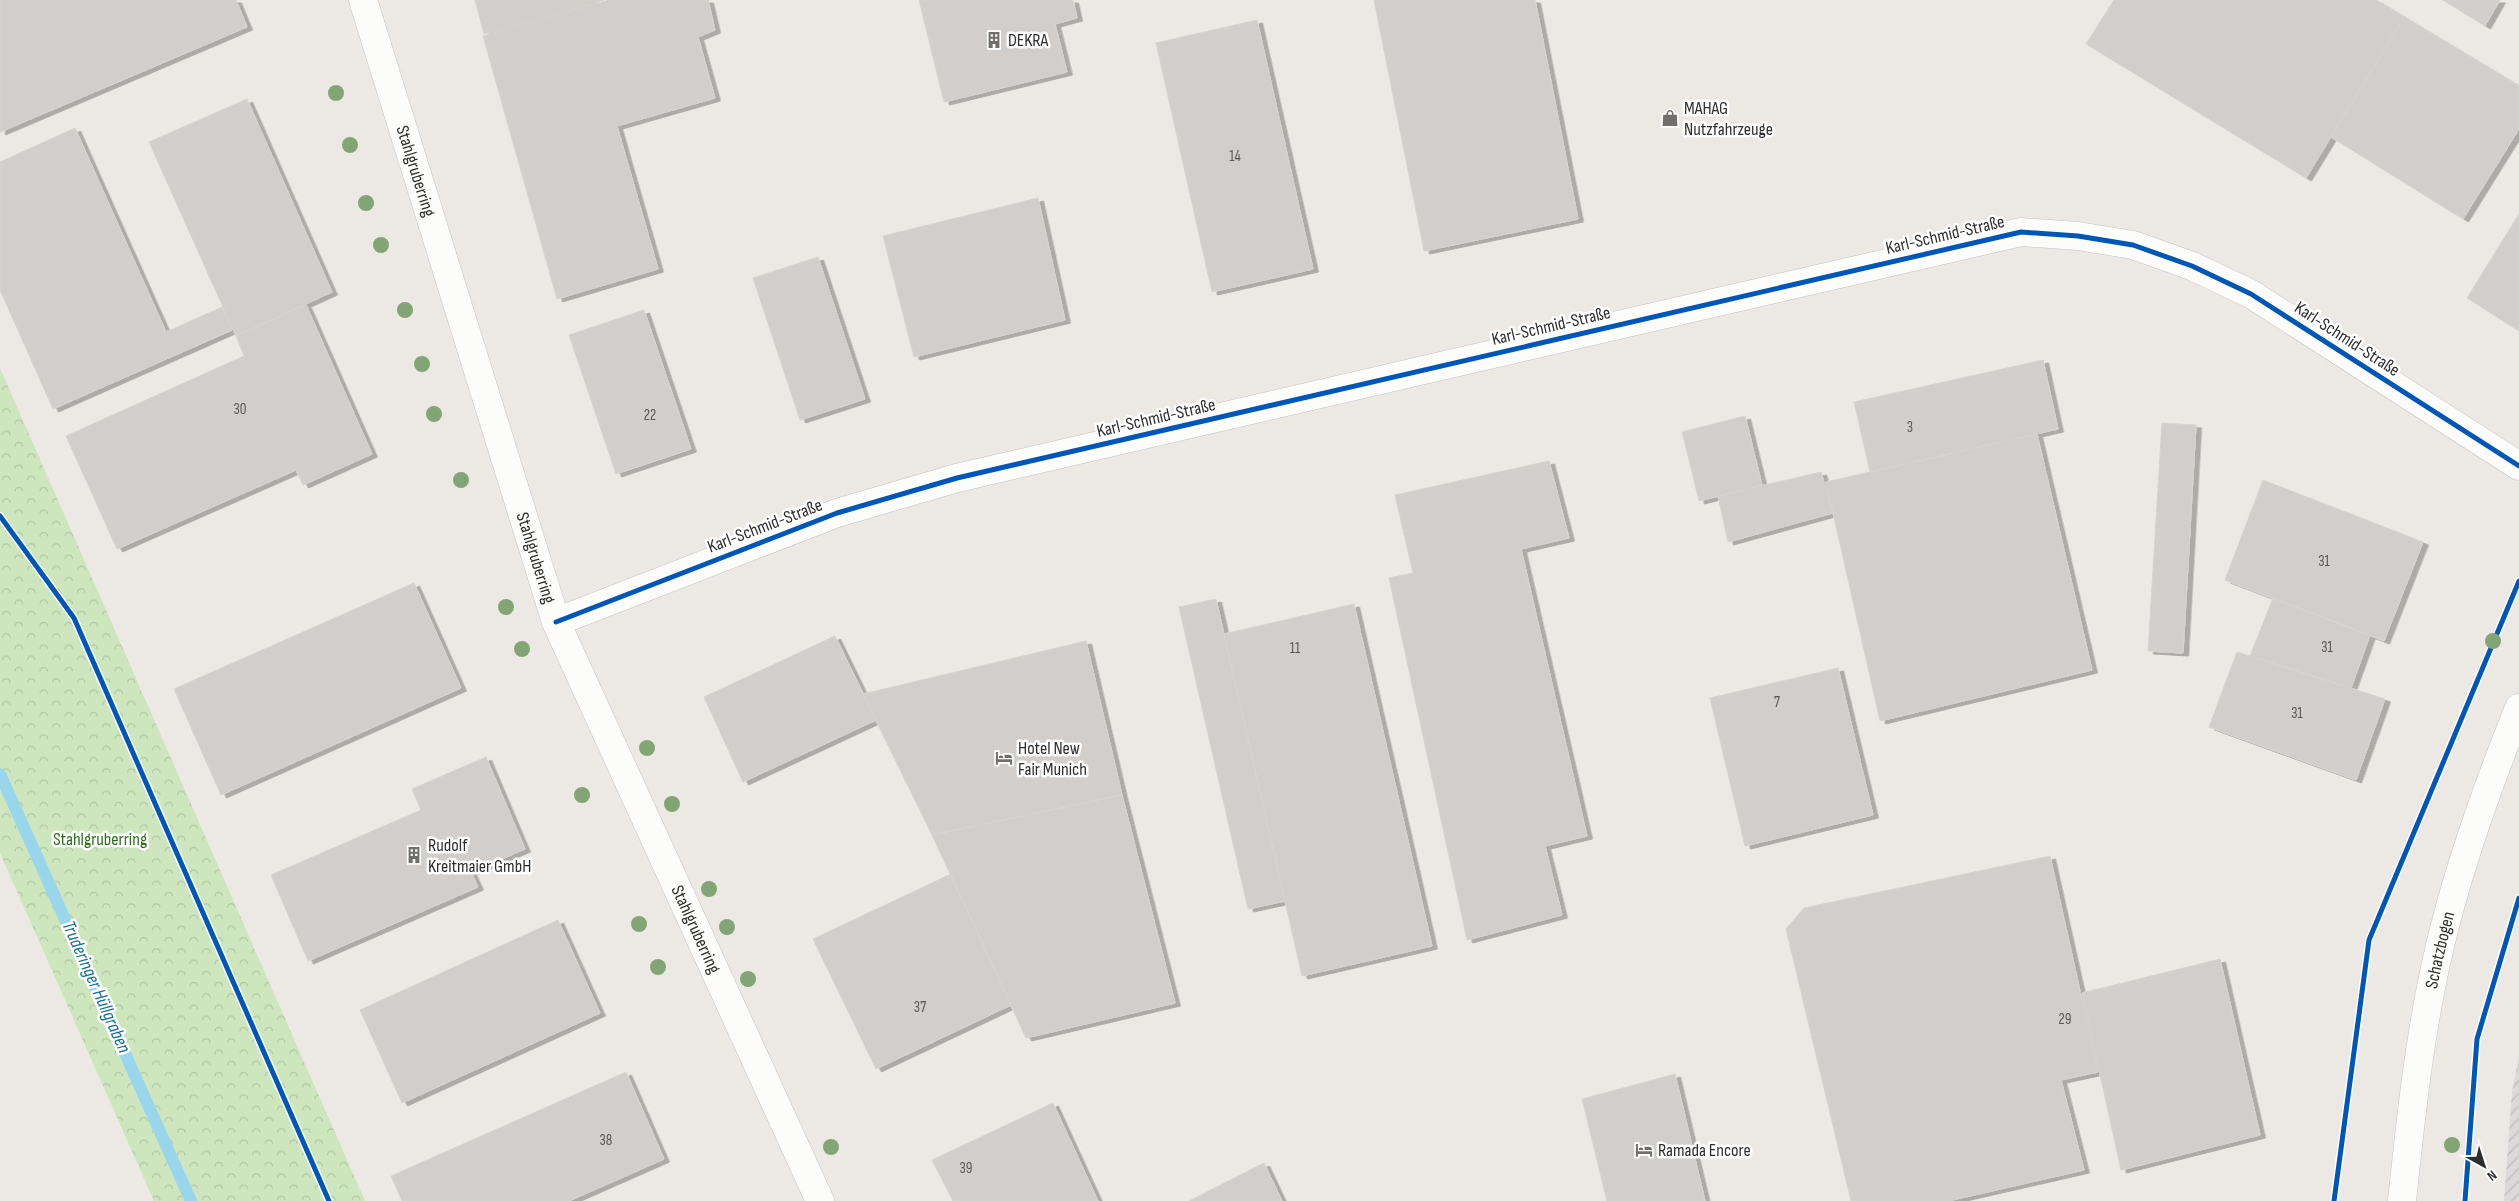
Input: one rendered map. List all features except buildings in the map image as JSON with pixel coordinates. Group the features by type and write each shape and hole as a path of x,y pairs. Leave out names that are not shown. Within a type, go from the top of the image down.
{"street":[{"name":"Stahlgruberring","path":"363,0 556,622 820,1201"},
{"name":"Karl-Schmid-Straße","path":"556,622 837,513 957,478 2021,232 2078,236 2133,245 2192,266 2251,294 2519,466"},
{"name":"Schatzbogen","path":"2402,1201 2412,1102 2440,945 2471,838 2519,708"}],"shaded area":[{"path":"2519,1056 2519,1201 2504,1201 2512,1092"}],"green space":[{"name":"Stahlgruberring","path":"0,368 365,1201 154,1201 0,853"}],"waterway":[{"name":"Truderinger Hüllgraben","path":"0,774 191,1201"}],"cycle path":[{"path":"556,622 837,513 957,478 2021,232 2078,236 2133,245 2192,266 2251,294 2519,466"},
{"path":"0,516 74,618 329,1201"},
{"path":"2334,1201 2369,940 2519,581"},
{"path":"2465,1201 2477,1039 2519,898"}],"place":[{"name":"DEKRA","path":"994,40"},
{"name":"MAHAG Nutzfahrzeuge","path":"1670,118"},
{"name":"Hotel New Fair Munich","path":"1004,758"},
{"name":"Rudolf Kreitmaier GmbH","path":"414,855"},
{"name":"Ramada Encore","path":"1644,1150"}]}
